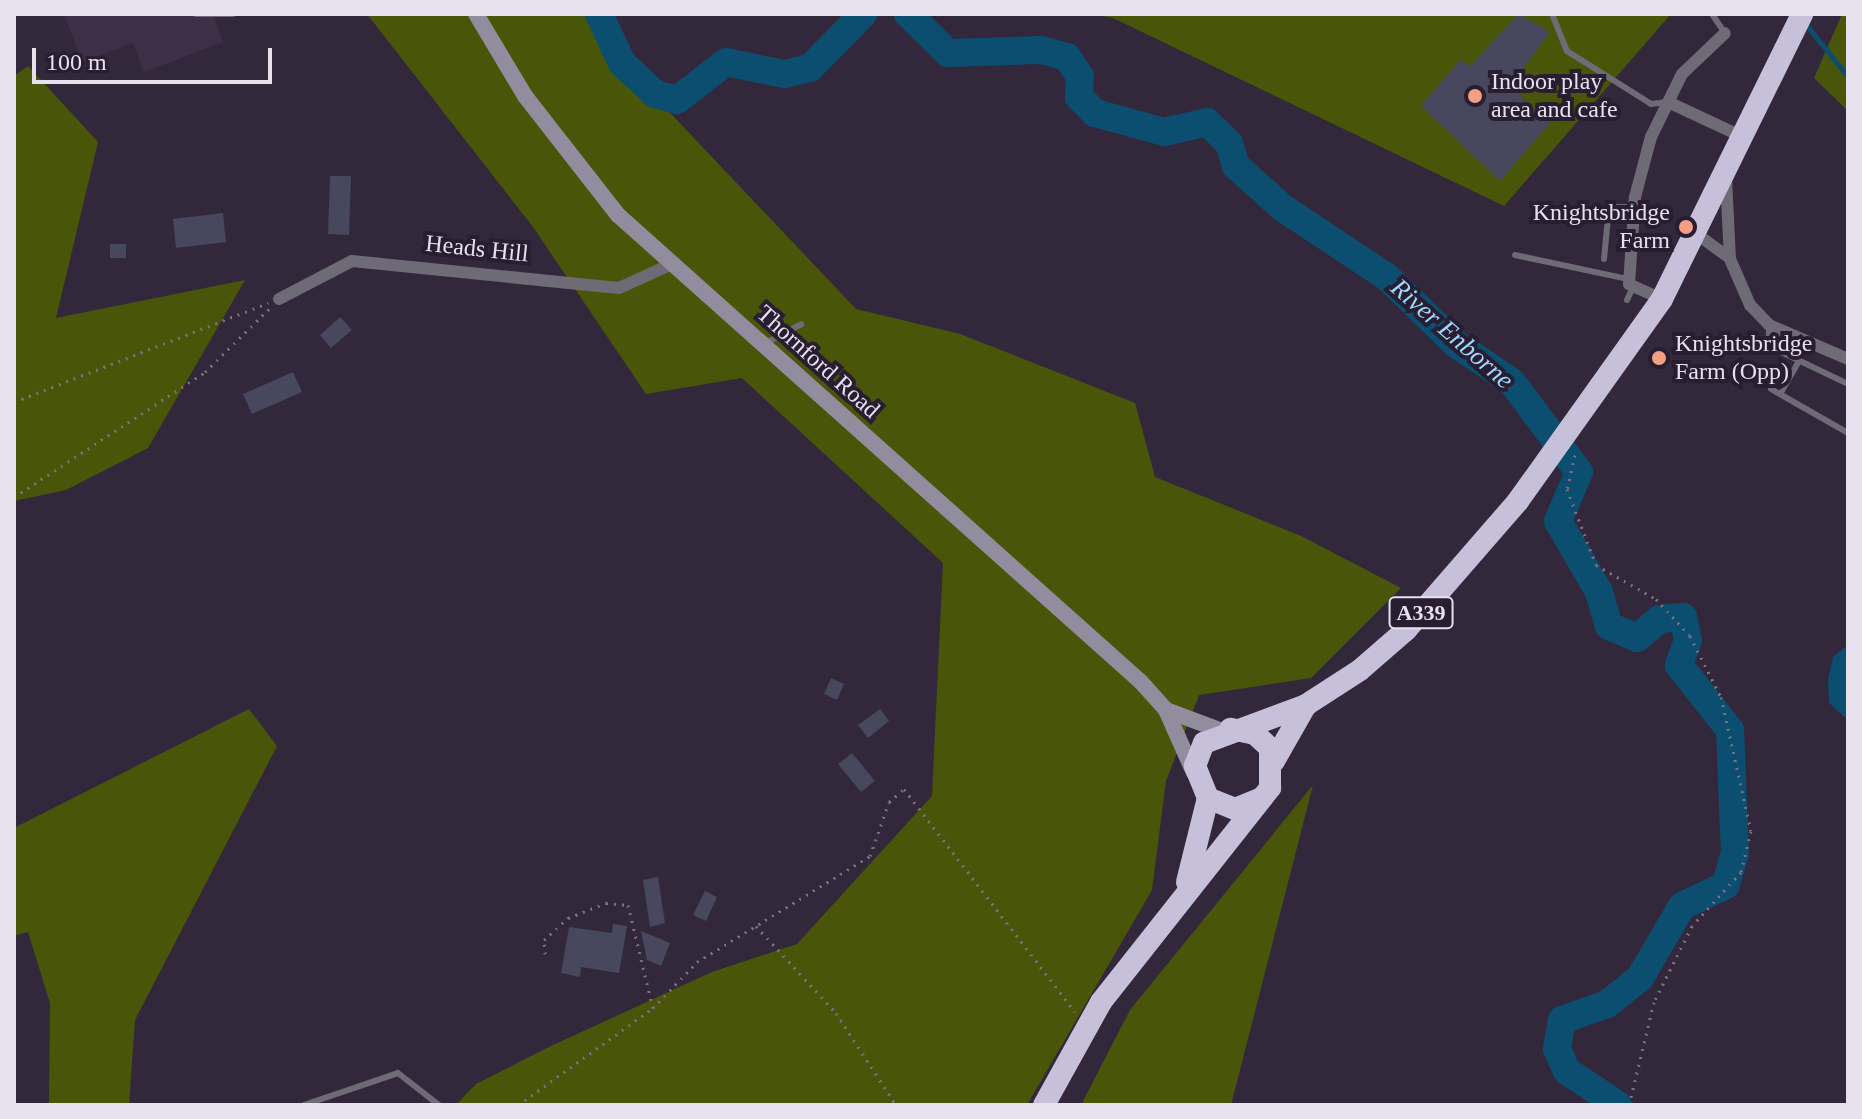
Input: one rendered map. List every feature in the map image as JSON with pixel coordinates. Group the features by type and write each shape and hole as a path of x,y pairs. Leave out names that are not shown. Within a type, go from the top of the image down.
{"highway":[{"name":"A339","path":"1226,730 1306,705 1406,630 1518,501 1584,417 1662,299 1698,235 1802,14"},
{"name":"A339","path":"1274,761 1306,705"},
{"path":"1044,1105 1087,1028 1176,905 1262,798 1274,761 1255,734 1226,730 1197,756 1202,789 1198,854 1176,905"},
{"path":"1202,789 1235,809 1262,798"}],"street":[{"name":"Thornford Road","path":"476,14 525,96 618,215 1166,710 1202,789"},
{"path":"1662,299 1630,283 1634,207 1668,102 1682,74 1725,33"},
{"path":"1668,102 1743,137"},
{"path":"1726,174 1730,259 1750,305 1769,325 1848,359"},
{"path":"1698,235 1730,259"},
{"name":"Heads Hill","path":"279,299 352,261 619,288 674,263"},
{"name":"Thornford Road","path":"1166,710 1226,730"}],"lane":[{"path":"196,14 233,14"},
{"path":"1712,14 1725,33"},
{"path":"1556,15 1567,51 1651,104 1668,102"},
{"path":"1604,259 1609,207 1634,207"},
{"path":"1515,255 1630,283 1627,300"},
{"path":"763,345 801,324"},
{"path":"1769,325 1769,346 1798,363 1848,384"},
{"path":"1780,394 1798,363"},
{"path":"1771,389 1848,433"},
{"path":"304,1105 398,1073 439,1105"}],"path":[{"path":"14,402 279,299"},
{"path":"14,497 205,372 279,299"},
{"path":"1577,445 1567,489 1580,534 1596,565 1656,599 1690,636 1721,697 1751,831 1741,872 1692,926 1654,1002 1629,1105"},
{"path":"518,1105 653,1008 697,962 870,856 889,802 904,789 1087,1028"},
{"path":"545,954 544,940 568,918 622,902 653,1008"},
{"path":"756,926 836,1013 896,1105"}],"shaded area":[{"path":"64,14 213,14 223,42 144,72 133,43 82,62"}],"green space":[{"path":"367,14 591,14 621,61 856,309 960,334 1135,403 1155,477 1301,536 1401,588 1311,678 1199,695 1166,781 1152,890 1027,1105 456,1105 476,1084 551,1046 712,972 797,944 932,796 943,563 742,378 646,394 533,227"},
{"path":"1091,14 1671,14 1504,206 1113,18"},
{"path":"1842,14 1848,14 1848,111 1814,78"},
{"path":"28,66 98,142 56,318 245,280 148,448 66,490 14,501 14,76"},
{"path":"249,709 277,746 135,1020 129,1105 49,1105 50,1003 28,932 14,936 14,828"},
{"path":"1313,785 1231,1105 1081,1105 1130,1010"}],"water":[{"path":"1848,645 1848,720 1829,703 1828,680 1833,657"}],"building":[{"name":"Indoor play area and cafe","path":"1519,14 1550,32 1510,86 1550,123 1500,181 1421,106 1460,60 1470,66"},
{"path":"330,176 351,176 349,235 328,234"},
{"path":"223,213 226,242 176,248 173,219"},
{"path":"110,244 126,244 126,258 110,258"},
{"path":"340,317 352,330 331,348 320,335"},
{"path":"293,372 302,392 252,414 243,394"},
{"path":"831,678 844,684 837,700 824,694"},
{"path":"880,709 889,721 868,738 858,725"},
{"path":"852,753 875,781 861,792 838,764"},
{"path":"658,877 665,923 650,927 643,880"},
{"path":"705,891 717,897 706,921 693,915"},
{"path":"613,924 627,926 619,973 581,967 580,977 561,973 569,927 612,933"},
{"path":"641,931 670,943 661,966 647,960"}],"waterway":[{"name":"River Enborne","path":"599,14 622,63 655,94 677,100 726,62 784,74 810,68 863,14"},
{"name":"River Enborne","path":"908,14 948,53 1041,50 1067,57 1080,76 1079,97 1095,113 1164,132 1207,122 1229,143 1236,166 1283,208 1387,277 1456,344 1512,382 1579,472 1558,521 1599,592 1609,626 1637,638 1660,619 1683,617 1688,640 1679,665 1730,730 1735,853 1726,885 1682,906 1640,978 1607,1004 1562,1020 1557,1049 1567,1071 1618,1105"},
{"path":"1804,22 1848,77"}],"place":[{"name":"Indoor play area and cafe","path":"1475,96"},
{"name":"Knightsbridge Farm","path":"1686,227"},
{"name":"Knightsbridge Farm (Opp)","path":"1659,358"}]}
